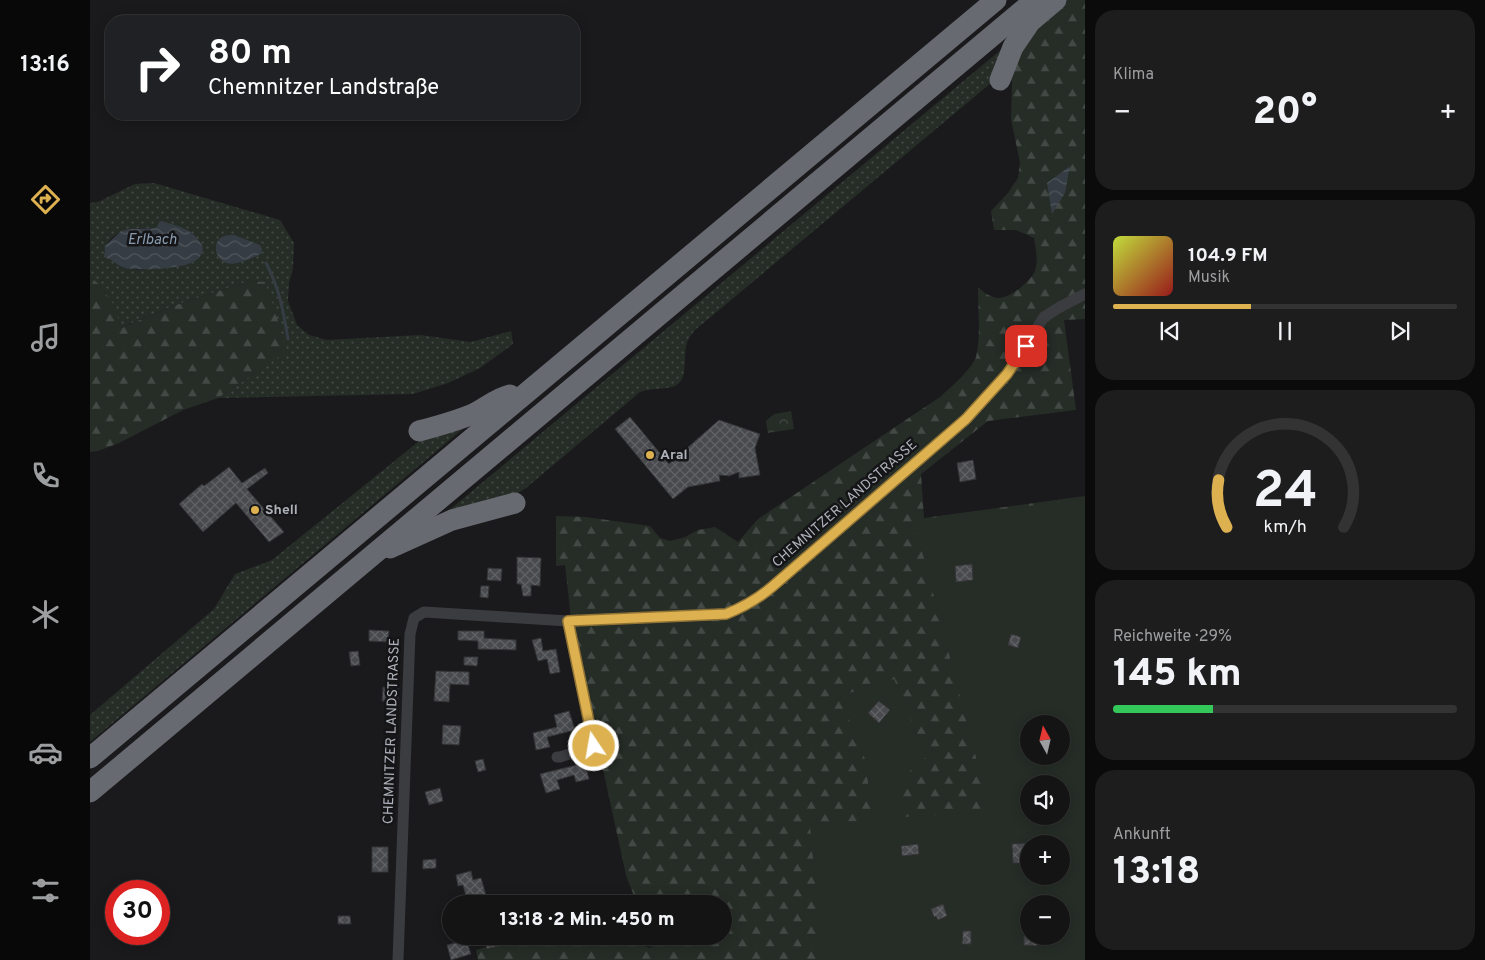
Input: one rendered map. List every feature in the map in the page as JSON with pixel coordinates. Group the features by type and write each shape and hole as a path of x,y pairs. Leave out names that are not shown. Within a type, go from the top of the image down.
{"highway":[{"path":"90,758 996,0"},
{"path":"90,792 1035,0"},
{"path":"1000,80 1013,46 1030,22 1056,0"},
{"path":"419,431 449,423 477,412 502,397 532,388"},
{"path":"371,556 452,520 515,503"}],"street":[{"name":"CHEMNITZER LANDSTRASSE","path":"398,960 410,634 414,618 424,612 568,621 726,614 743,608 760,597 966,419 1007,374 1044,317 1060,306 1085,294"},
{"path":"557,757 594,746 568,621"}],"green space":[{"path":"1061,0 1085,0 1085,319 1064,320 1076,410 988,421 921,474 924,518 1085,496 1085,960 478,960 476,950 492,945 642,945 651,948 650,945 732,945 732,895 634,895 626,875 572,627 565,565 556,566 556,516 586,517 650,526 660,538 670,541 685,537 698,530 715,527 738,542 758,519 940,397 960,378 974,362 978,349 978,287 993,297 1008,296 1028,281 1034,273 1036,265 1037,256 1034,238 1016,230 994,230 991,211 1008,193 1018,178 1020,163 1011,119 1012,81 1005,75 1014,55"},
{"path":"1009,43 991,83 695,330 688,341 683,376 678,384 670,388 640,392 526,488 510,498 435,522"},
{"path":"154,183 280,220 294,243 293,268 289,283 288,301 297,325 309,335 327,340 420,335 471,342 511,331 513,344 480,368 448,383 413,394 218,398 285,352 265,282 249,281 173,306 120,328 110,300 102,288 90,277 90,203 98,202 135,184","holes":["156,228 179,266 137,270 121,267 104,252 107,244 118,233 132,229","235,235 260,245 261,254 237,262"]},
{"path":"90,277 99,284 114,305 121,328 173,306 249,281 265,282 275,310 286,352 218,398 183,410 119,443 90,452"},
{"path":"791,411 794,429 768,433 766,421 774,414"},
{"path":"464,428 90,742 90,715 214,609 235,574 272,560 427,436"},
{"path":"1085,499 1085,960 822,960 810,825 873,820 865,759 840,696 894,679 926,757 909,771 902,782 903,817 990,811 914,520"}],"water":[{"path":"1070,166 1065,193 1052,214 1047,183"},
{"path":"160,221 185,229 196,237 203,248 198,259 181,266 161,269 140,269 125,268 104,257 105,246 121,231 156,228"},
{"path":"235,235 260,245 262,249 261,254 230,264 222,261 217,255 217,243 222,237"}],"building":[{"path":"630,417 669,464 719,420 760,434 755,448 760,475 739,478 739,472 729,476 719,475 720,481 688,487 673,499 615,429"},
{"path":"973,460 976,479 960,482 957,463"},
{"path":"229,467 242,483 265,468 268,473 247,489 284,532 269,542 236,503 203,532 179,504 202,484 204,486"},
{"path":"517,557 541,558 540,586 531,585 531,596 523,596 521,584 517,584"},
{"path":"972,564 973,580 956,582 955,566"},
{"path":"488,568 502,569 501,581 487,580"},
{"path":"481,586 489,586 488,598 480,597"},
{"path":"369,630 389,631 388,642 369,641"},
{"path":"458,631 484,631 484,638 516,640 516,650 478,649 478,641 458,640"},
{"path":"1011,634 1021,637 1018,648 1008,645"},
{"path":"541,638 543,651 556,649 560,672 550,674 547,659 538,661 532,640"},
{"path":"358,651 360,665 351,666 349,652"},
{"path":"464,657 478,657 477,666 464,665"},
{"path":"436,671 469,672 469,685 450,684 449,702 434,701"},
{"path":"383,687 398,688 398,702 382,701"},
{"path":"879,701 890,710 879,723 868,713"},
{"path":"569,711 575,730 547,737 550,747 536,750 533,733 557,727 554,715"},
{"path":"443,725 461,726 459,745 442,744"},
{"path":"483,759 486,770 478,772 475,761"},
{"path":"585,763 589,779 576,782 574,775 557,780 560,789 546,793 540,774"},
{"path":"440,788 443,801 429,805 425,792"},
{"path":"918,844 919,854 902,856 901,846"},
{"path":"1012,844 1020,844 1020,863 1013,863"},
{"path":"372,847 388,847 388,872 372,872"},
{"path":"436,859 436,868 423,869 423,860"},
{"path":"471,871 473,880 481,878 486,895 466,895 463,885 458,886 456,875"},
{"path":"943,904 947,916 938,920 936,916 934,917 931,909"},
{"path":"338,916 350,916 351,924 338,924"},
{"path":"963,931 971,931 971,944 962,944"},
{"path":"447,945 468,945 471,954 451,960"},
{"path":"486,945 498,946 487,949"}],"waterway":[{"name":"Erlbach","path":"266,263 278,291 288,339"}],"place":[{"name":"Aral","path":"650,455"},
{"name":"Shell","path":"255,510"}],"route":[{"path":"594,746 568,621 726,614 743,608 773,586 966,419 1007,374 1026,346"}]}
